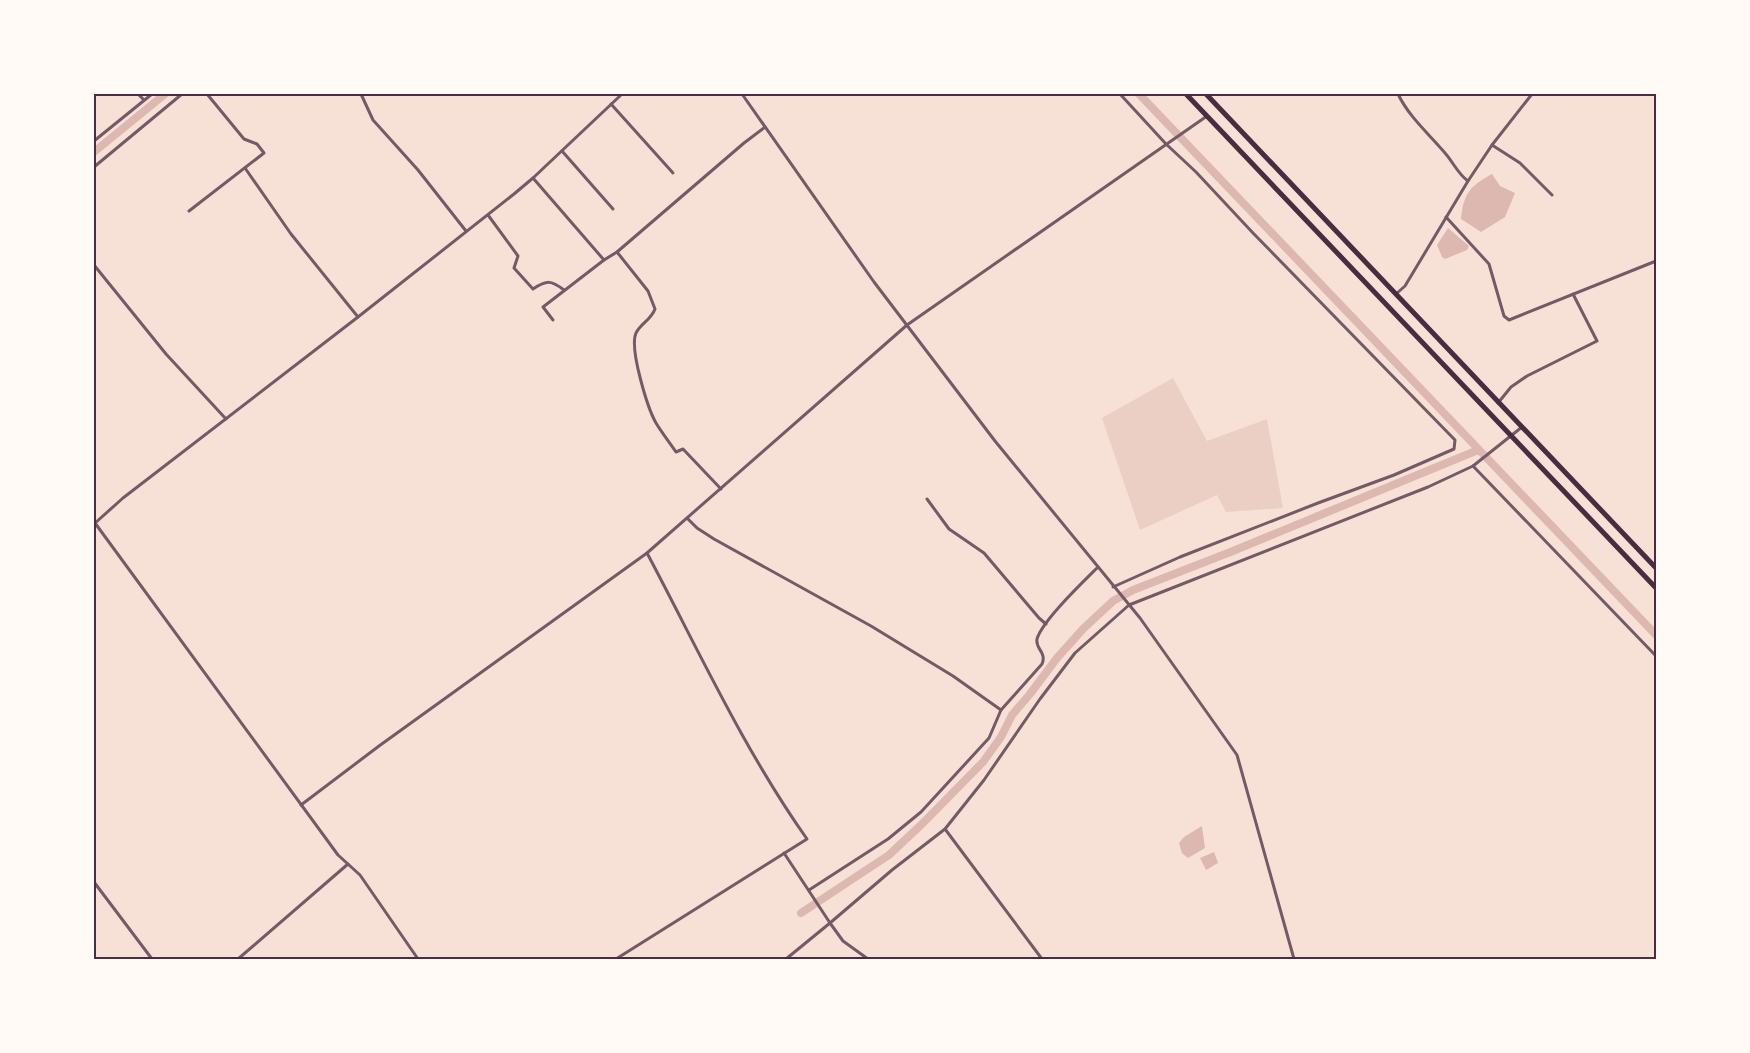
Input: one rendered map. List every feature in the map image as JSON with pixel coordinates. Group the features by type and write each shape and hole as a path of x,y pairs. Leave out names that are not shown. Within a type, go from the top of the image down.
{"main road":[{"path":"1186,94 1656,588"},
{"path":"1206,94 1656,568"}],"street":[{"path":"138,94 144,100"},
{"path":"94,141 152,94"},
{"path":"94,167 182,94"},
{"path":"189,211 264,153 257,144 244,139 207,94"},
{"path":"361,94 373,120 418,170 466,231"},
{"path":"418,959 360,875 338,855 150,596 95,524 123,498 488,215 533,178 622,94"},
{"path":"742,94 874,282 996,441 1140,618 1237,755 1294,959"},
{"path":"1114,588 1180,557 1454,450 1455,440 1272,254 1120,94"},
{"path":"1398,94 1409,113 1445,152 1462,177 1468,181"},
{"path":"1396,295 1405,286 1468,181 1492,145 1532,94"},
{"path":"611,104 673,173"},
{"path":"301,805 379,746 647,553 907,325 1207,115"},
{"path":"553,320 543,307 617,252 765,127"},
{"path":"1492,145 1520,163 1552,195"},
{"path":"562,151 613,209"},
{"path":"245,168 291,234 358,317"},
{"path":"533,178 604,260"},
{"path":"488,215 518,256 514,268 533,289 544,282 551,282 564,290"},
{"path":"1446,217 1489,264 1504,316 1509,320 1656,261"},
{"path":"617,252 648,291 655,309 652,317 638,330 634,343 641,380 656,422 676,452 683,449 722,489"},
{"path":"94,265 166,354 226,419"},
{"path":"1498,403 1511,387 1527,376 1598,341 1573,294"},
{"path":"786,959 892,870 945,829 984,780 1040,699 1075,653 1128,604 1428,487 1473,466 1522,427"},
{"path":"1473,466 1656,656"},
{"path":"927,499 949,529 984,553 1046,624"},
{"path":"688,519 697,528 714,539 879,630 953,676 1001,710"},
{"path":"616,959 807,839 781,803 751,751 647,553"},
{"path":"809,890 888,839 921,812 989,738 1001,710 1042,664 1043,654 1037,645 1037,640 1046,624 1062,604 1098,567"},
{"path":"945,829 1042,959"},
{"path":"784,854 843,941 868,959"},
{"path":"238,959 348,864"},
{"path":"94,882 152,959"}],"shaded area":[{"path":"1492,174 1500,186 1515,193 1505,217 1481,232 1461,219 1462,210 1466,197 1473,187"},
{"path":"1448,228 1469,246 1467,250 1445,259 1442,257 1437,245"},
{"path":"1173,378 1207,441 1267,419 1283,508 1226,512 1217,495 1140,530 1102,418"},
{"path":"1202,826 1205,848 1188,858 1182,853 1179,843 1184,837"},
{"path":"1214,852 1218,863 1206,870 1200,858"}],"waterway":[{"path":"94,152 165,94"},
{"path":"1139,94 1656,635"},
{"path":"801,913 889,855 923,823 983,762 1001,737 1012,715 1057,658 1083,629 1113,601 1133,590 1478,450"}]}
